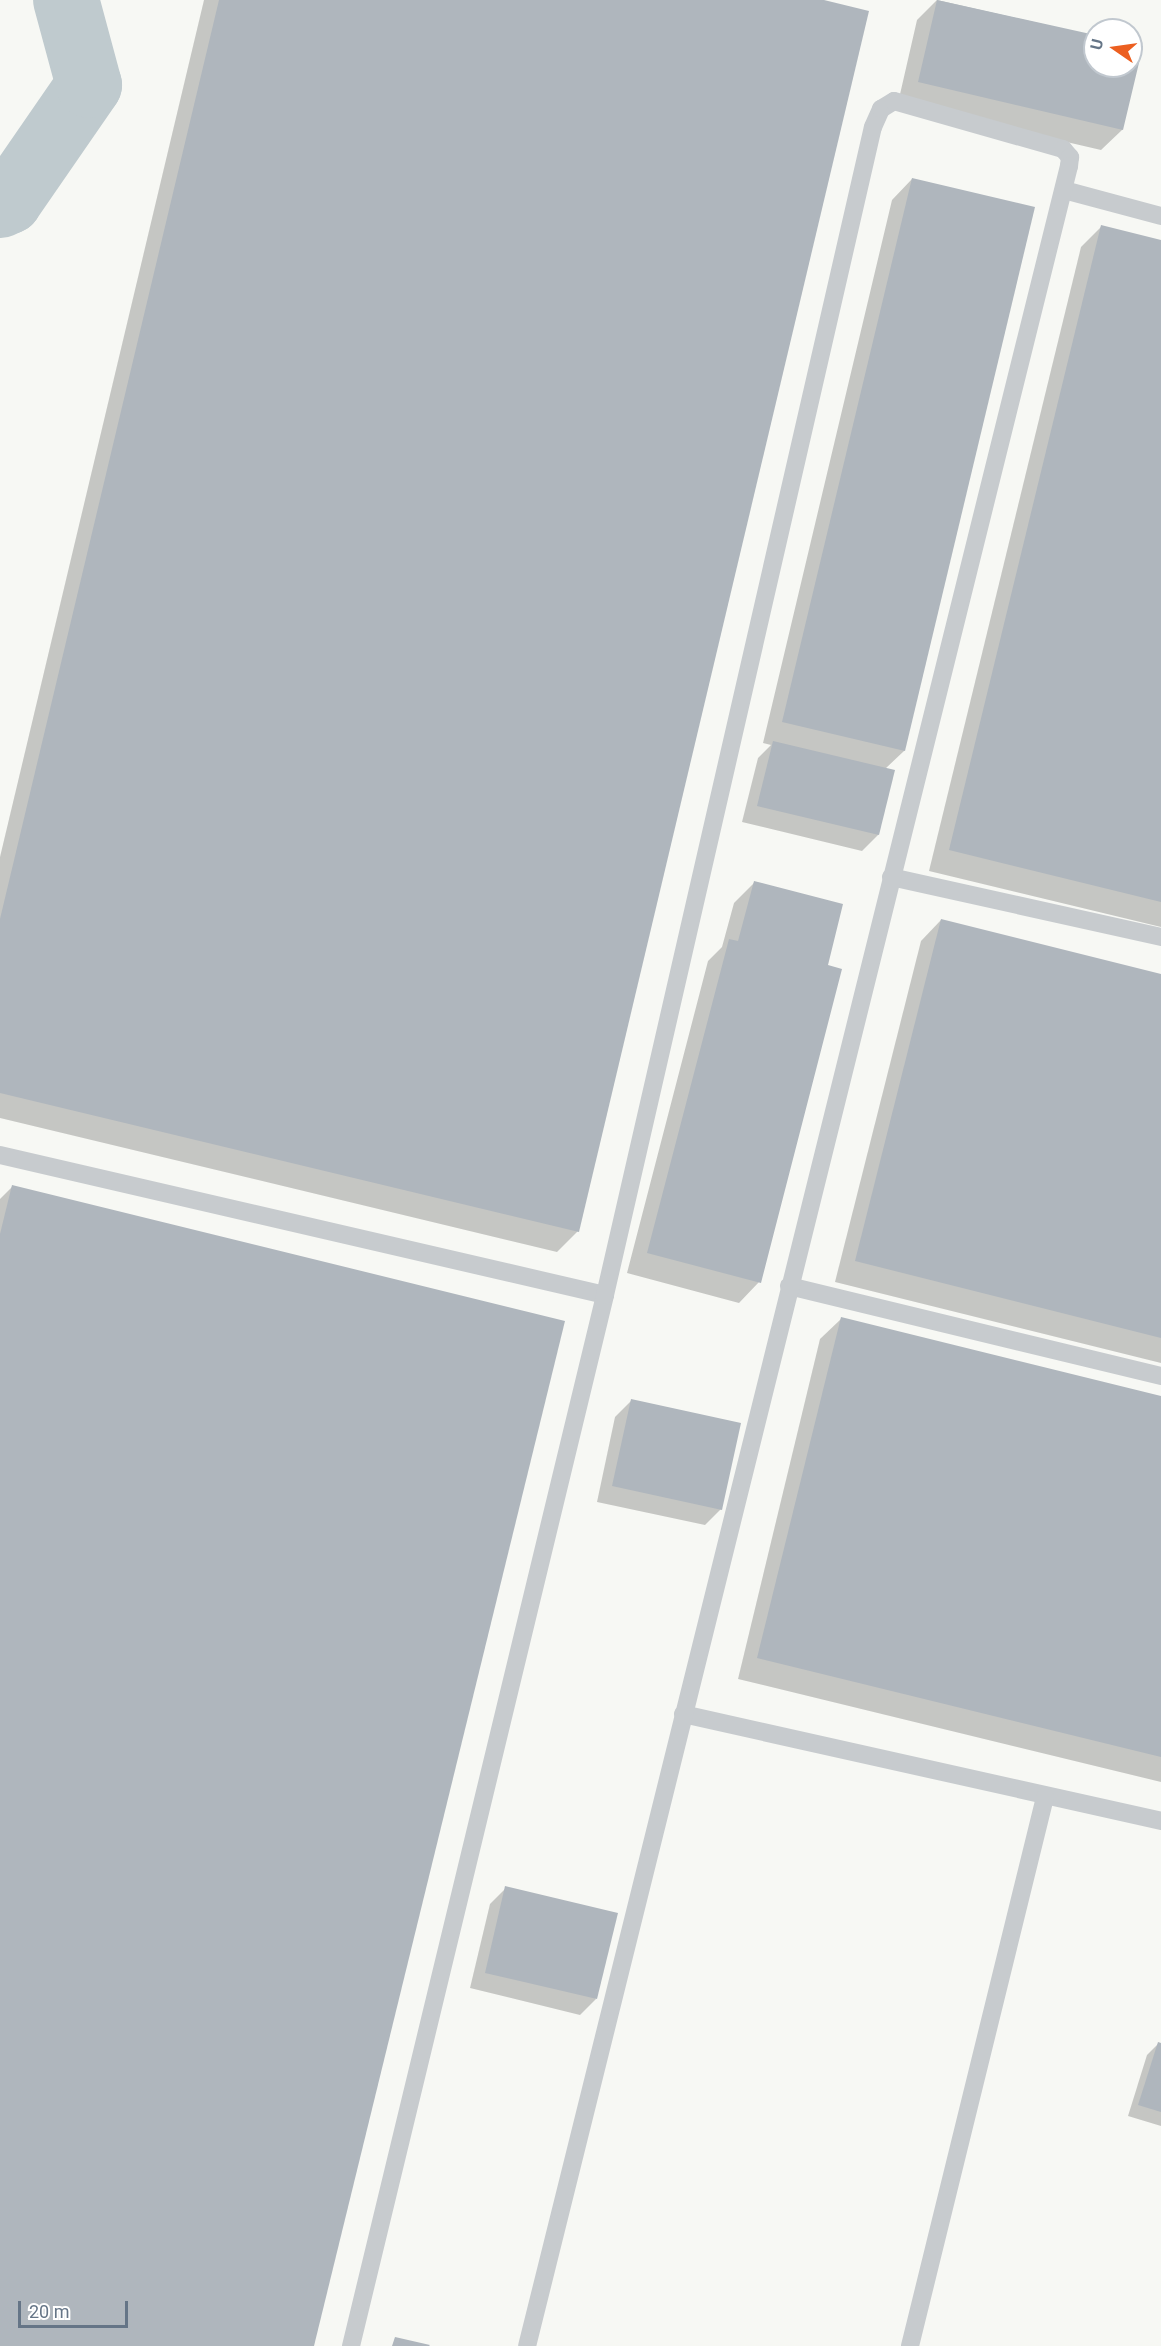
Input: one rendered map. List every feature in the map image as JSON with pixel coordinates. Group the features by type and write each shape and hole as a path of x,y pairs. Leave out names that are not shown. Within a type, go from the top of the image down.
{"lane":[{"path":"351,2346 605,1295 873,127 881,109 894,101 1063,149 1070,157 1064,190 789,1286 527,2346"},
{"path":"1064,190 1161,216"},
{"path":"891,877 1161,937"},
{"path":"0,1155 605,1295"},
{"path":"789,1286 1161,1376"},
{"path":"683,1714 1045,1797 1161,1821"},
{"path":"910,2346 1045,1797"}],"building":[{"path":"219,0 824,0 869,11 579,1232 0,1093 0,919"},
{"path":"937,0 1083,32 1083,78 1135,78 1123,130 918,82"},
{"path":"912,178 1035,207 905,751 782,722"},
{"path":"1101,225 1161,240 1161,902 949,850"},
{"path":"773,741 895,770 879,835 757,806"},
{"path":"754,881 843,904 828,965 842,969 761,1283 647,1253 729,939 738,941"},
{"path":"941,919 1161,974 1161,1338 855,1261"},
{"path":"12,1185 565,1321 314,2346 0,2346 0,1234"},
{"path":"841,1317 1161,1396 1161,1757 757,1658"},
{"path":"631,1399 741,1423 722,1510 612,1486"},
{"path":"505,1886 618,1913 597,1999 485,1973"},
{"path":"1158,2042 1161,2043 1161,2112 1138,2105"},
{"path":"395,2337 430,2345 392,2346"}],"waterway":[{"path":"0,205 9,201 89,85 66,0"}]}
